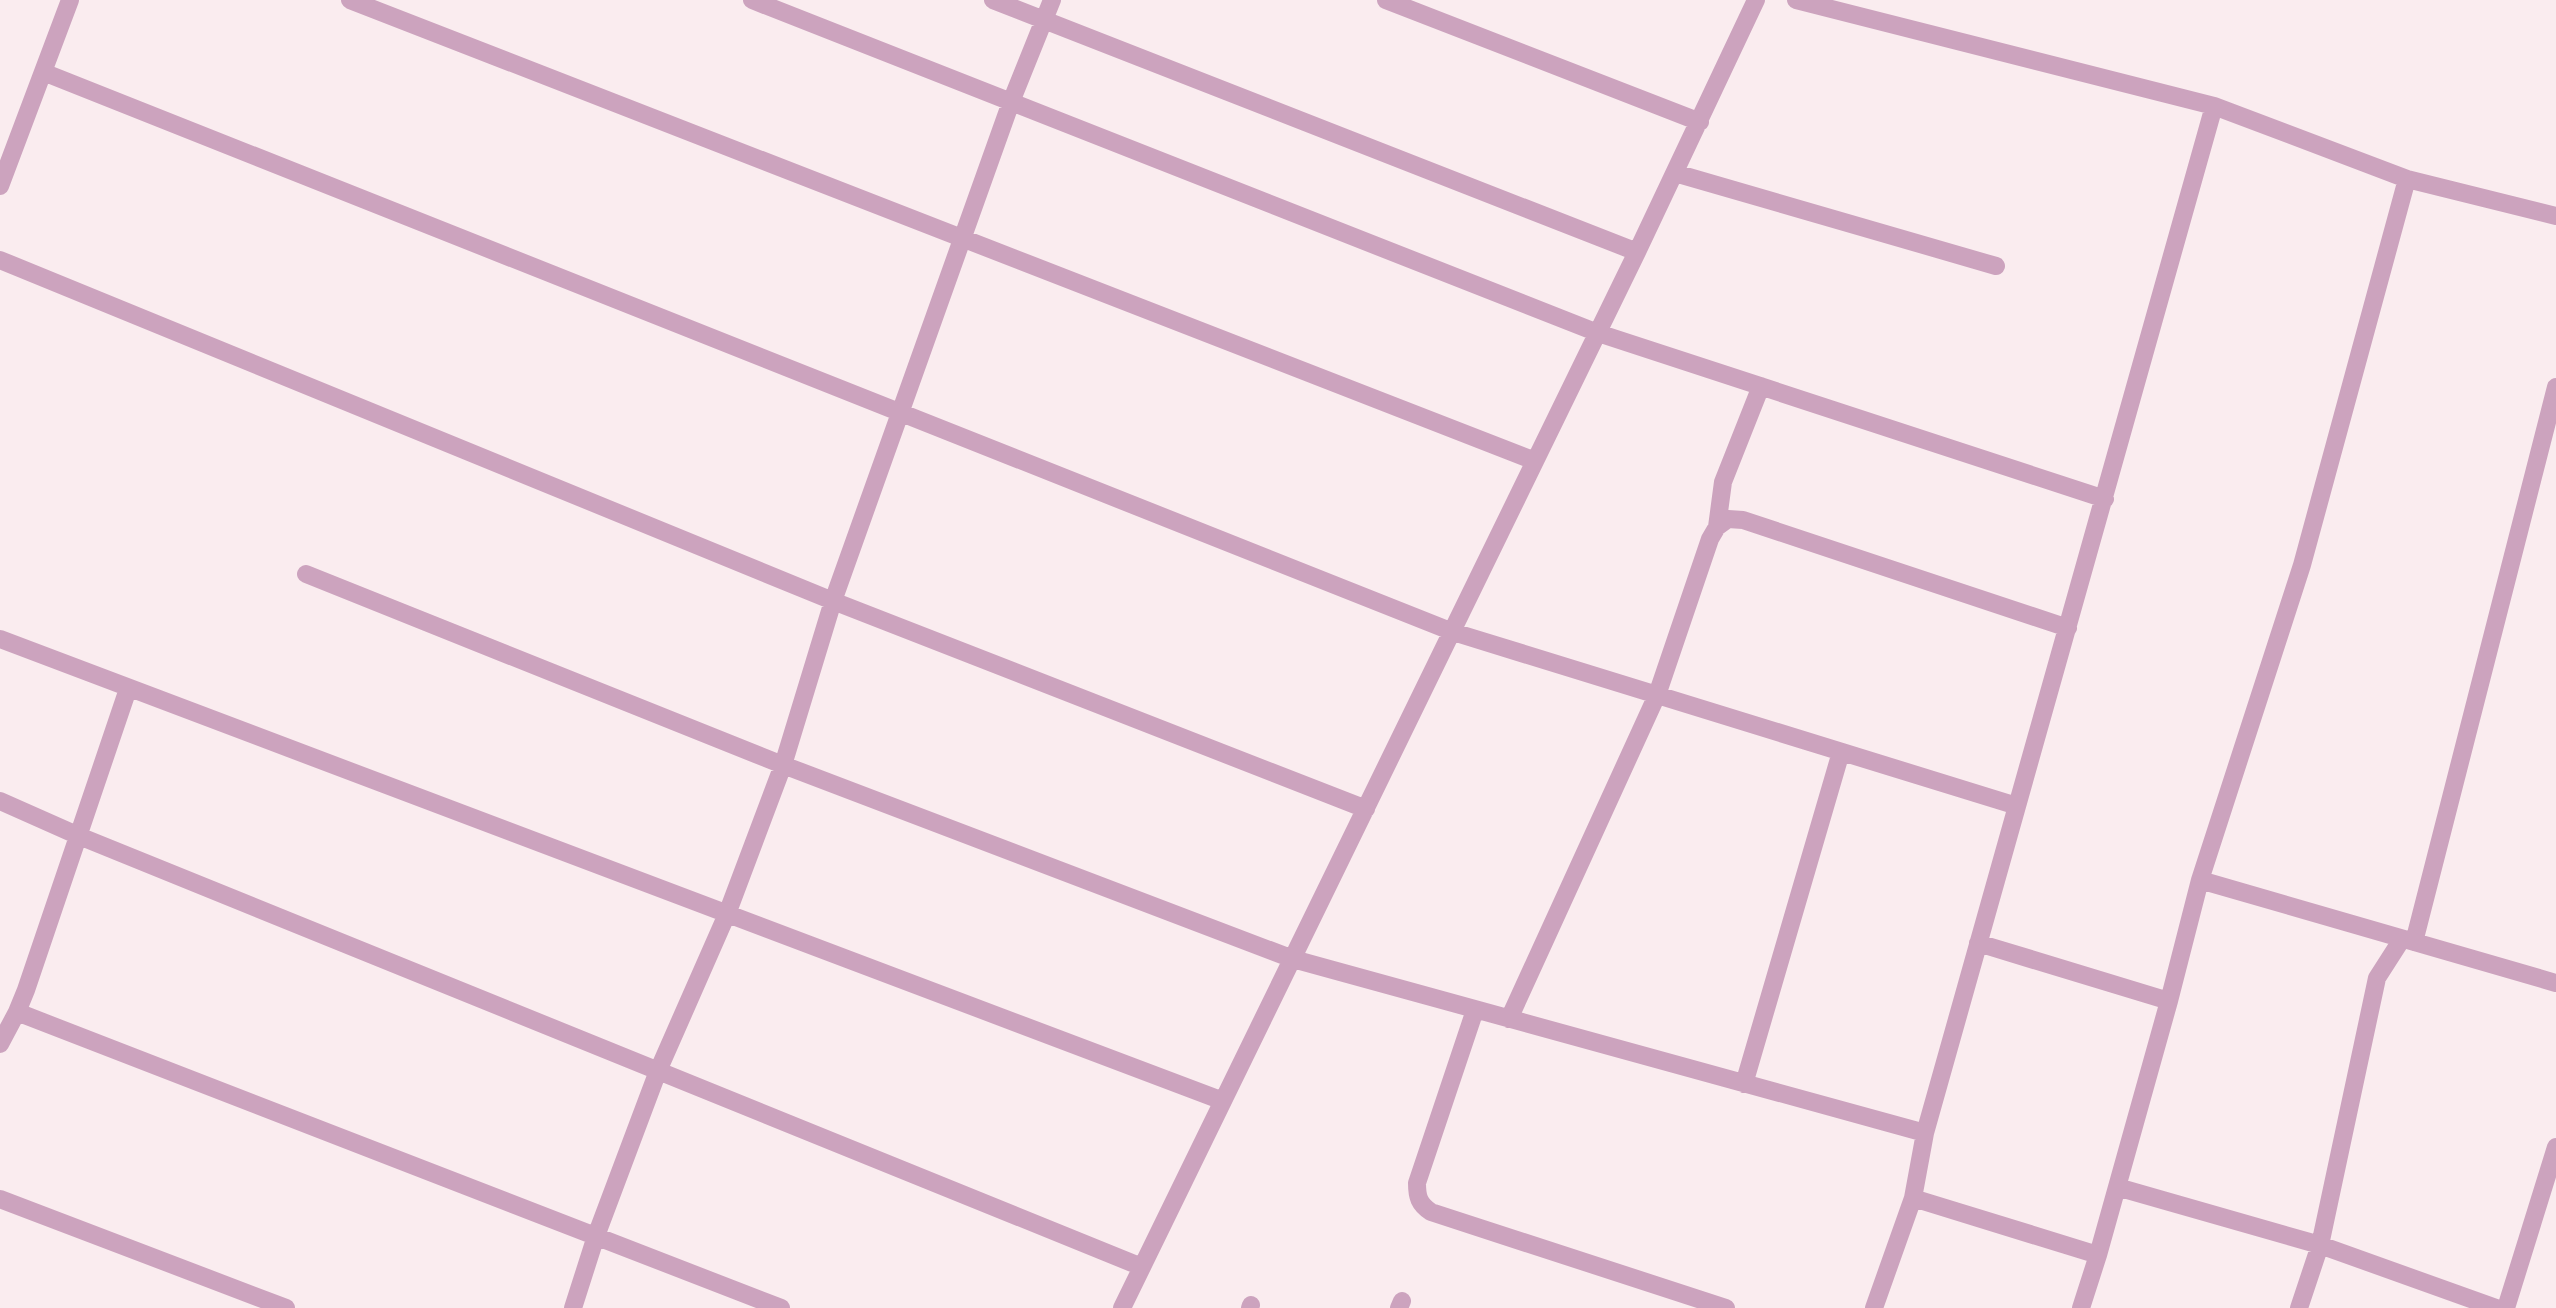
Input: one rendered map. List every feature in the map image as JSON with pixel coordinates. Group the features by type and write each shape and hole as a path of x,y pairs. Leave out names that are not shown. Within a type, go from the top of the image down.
{"street":[{"path":"0,186 70,0"},
{"path":"350,0 1535,461"},
{"path":"752,0 1598,333 2105,499"},
{"path":"993,0 1637,252"},
{"path":"573,1308 596,1236 658,1071 726,914 783,765 833,601 1011,102 1052,0"},
{"path":"1386,0 1700,122"},
{"path":"1122,1308 1598,333 1756,0"},
{"path":"1796,0 2214,106 2407,179 2556,216"},
{"path":"44,72 1453,632 2017,806"},
{"path":"1874,1308 1913,1198 1924,1133 2105,499 2214,106"},
{"path":"1675,173 1996,266"},
{"path":"2081,1308 2169,1001 2200,880 2302,564 2407,179"},
{"path":"0,260 833,601 1366,809"},
{"path":"1717,528 1723,482 1761,386"},
{"path":"2299,1308 2320,1245 2378,978 2408,941 2556,387"},
{"path":"1509,1019 1657,695 1710,539 1717,528 1728,519 1743,520 2068,628"},
{"path":"306,574 783,765 1293,959 1924,1133"},
{"path":"0,639 1223,1101"},
{"path":"0,1044 17,1012 128,688"},
{"path":"1744,1084 1841,752"},
{"path":"0,801 78,836 1142,1267"},
{"path":"2200,880 2556,983"},
{"path":"1978,943 2169,1001"},
{"path":"1475,1010 1417,1183 1417,1195 1421,1205 1431,1212 1726,1308"},
{"path":"17,1012 781,1308"},
{"path":"2506,1308 2556,1147"},
{"path":"2117,1187 2320,1245 2496,1308"},
{"path":"1913,1198 2098,1255"},
{"path":"0,1199 286,1308"}]}
